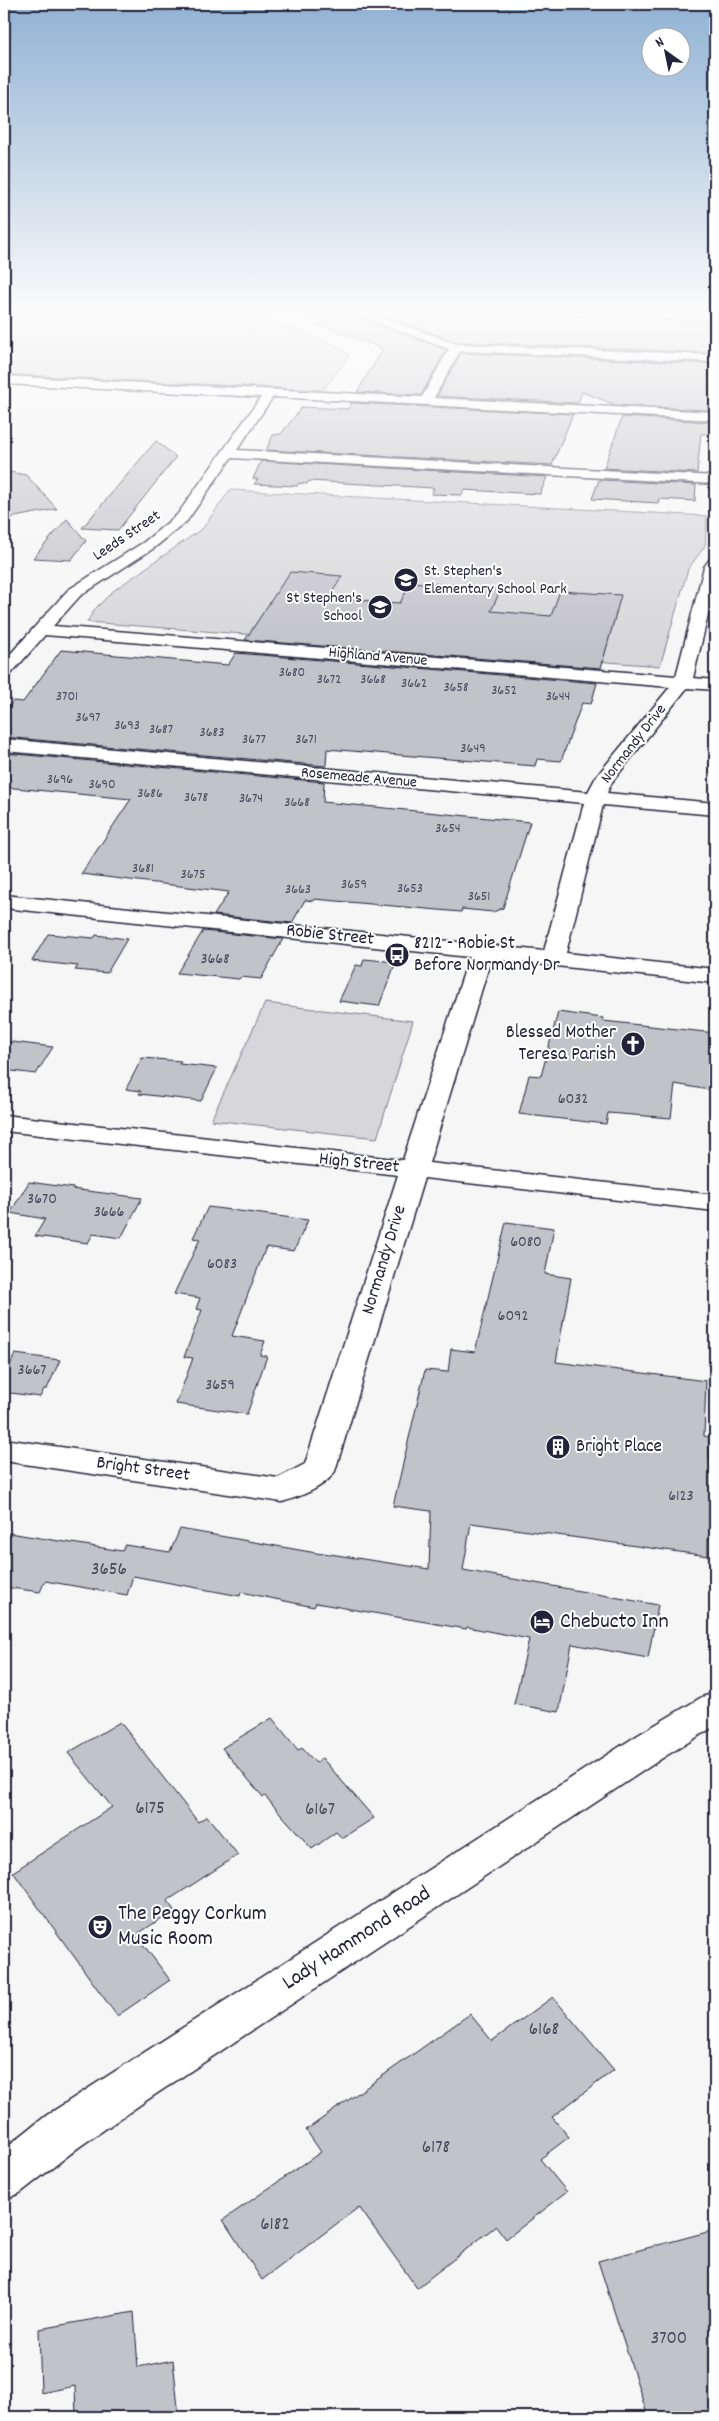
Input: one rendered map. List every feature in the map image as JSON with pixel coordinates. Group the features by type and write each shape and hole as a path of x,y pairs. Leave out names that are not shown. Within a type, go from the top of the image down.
{"street":[{"name":"Leeds Street","path":"4,671 74,593 170,530 182,518 248,425"},
{"path":"228,454 715,480"},
{"name":"Normandy Drive","path":"554,960 595,800 603,781 683,682 712,566 715,562"},
{"name":"Highland Avenue","path":"41,630 715,685"},
{"name":"Rosemeade Avenue","path":"4,745 595,800 715,809"},
{"name":"Robie Street","path":"4,901 715,976"},
{"name":"Normandy Drive","path":"282,1490 320,1471 482,952"},
{"name":"High Street","path":"4,1123 715,1203"},
{"name":"Bright Street","path":"4,1450 282,1490"},
{"name":"Lady Hammond Road","path":"4,2176 63,2131 116,2095 651,1746 715,1708"}],"shaded area":[{"name":"St. Stephen's Elementary School Park","path":"230,490 707,516 705,546 688,569 660,666 87,622 95,609 113,591 203,528"},
{"path":"265,1003 413,1021 377,1138 211,1120"}],"building":[{"path":"288,425 568,425 552,465 266,450 273,435 281,434"},
{"path":"619,425 709,425 710,434 701,434 697,473 604,468"},
{"path":"156,441 176,457 118,530 82,528"},
{"path":"261,461 547,477 540,494 464,490 462,495 431,494 434,488 309,481 307,484 299,483 297,486 254,484 258,479 253,479"},
{"path":"4,471 26,475 57,509 4,519"},
{"path":"599,480 696,485 695,501 659,499 658,503 592,499"},
{"path":"67,519 86,541 71,560 33,558"},
{"name":"St Stephen's School","path":"290,572 342,576 329,598 400,603 411,582 501,589 491,611 551,616 560,591 621,595 601,668 245,640"},
{"path":"61,650 228,665 236,653 597,683 591,704 582,703 561,761 537,759 535,766 327,749 326,766 4,737 4,713 13,701 23,702"},
{"path":"4,753 324,782 323,802 530,822 503,908 493,912 462,909 461,912 314,899 314,901 305,900 292,923 214,915 229,892 81,874 131,799 4,787"},
{"path":"203,931 283,939 261,979 241,977 239,979 177,973"},
{"path":"48,934 94,938 96,935 127,939 107,973 75,970 78,966 32,961"},
{"path":"364,959 396,962 379,1006 339,1001 356,965 362,966"},
{"path":"558,1012 603,1018 603,1021 715,1033 715,1091 675,1084 671,1118 608,1113 606,1124 519,1114 529,1075 541,1076"},
{"path":"4,1041 53,1047 36,1074 4,1070"},
{"path":"142,1058 181,1061 179,1064 217,1068 201,1101 139,1094 141,1091 126,1089"},
{"path":"29,1182 142,1198 121,1238 93,1234 88,1243 35,1236 45,1219 10,1213"},
{"path":"208,1207 308,1220 294,1251 266,1247 232,1336 265,1341 260,1355 267,1356 247,1414 176,1404 193,1358 184,1357 202,1310 196,1309 200,1298 174,1294 200,1239 193,1238"},
{"path":"506,1222 554,1228 545,1274 571,1278 556,1362 706,1381 704,1436 709,1437 709,1458 715,1459 715,1540 708,1539 708,1556 471,1523 463,1570 658,1605 648,1658 572,1644 559,1712 514,1704 529,1639 316,1603 314,1607 241,1592 240,1596 133,1576 127,1595 45,1581 40,1592 4,1587 4,1545 9,1533 122,1551 125,1545 170,1552 180,1529 322,1554 429,1569 431,1511 393,1506 425,1370 448,1372 451,1349 475,1352"},
{"path":"15,1354 60,1360 47,1389 44,1389 40,1397 4,1392 4,1379"},
{"path":"272,1718 298,1750 302,1748 316,1763 322,1758 374,1818 342,1838 336,1832 312,1849 265,1796 263,1797 222,1748"},
{"path":"120,1722 198,1822 207,1816 238,1855 167,1901 174,1910 136,1935 170,1980 117,2016 13,1872 112,1807 68,1753"},
{"path":"553,1997 614,2070 552,2117 569,2137 540,2159 567,2192 506,2239 496,2226 417,2288 359,2207 262,2280 223,2220 321,2152 306,2130 470,2014 492,2041"},
{"path":"715,2230 715,2417 648,2417 598,2261"},
{"path":"134,2312 138,2367 173,2360 179,2417 76,2417 75,2386 41,2393 39,2329"}],"place":[{"name":"St. Stephen's Elementary School Park","path":"406,580"},
{"name":"St Stephen's School","path":"380,607"},
{"name":"8212 - Robie St Before Normandy Dr","path":"397,955"},
{"name":"Blessed Mother Teresa Parish","path":"633,1044"},
{"name":"Bright Place","path":"558,1447"},
{"name":"Chebucto Inn","path":"542,1622"},
{"name":"The Peggy Corkum Music Room","path":"100,1927"}]}
